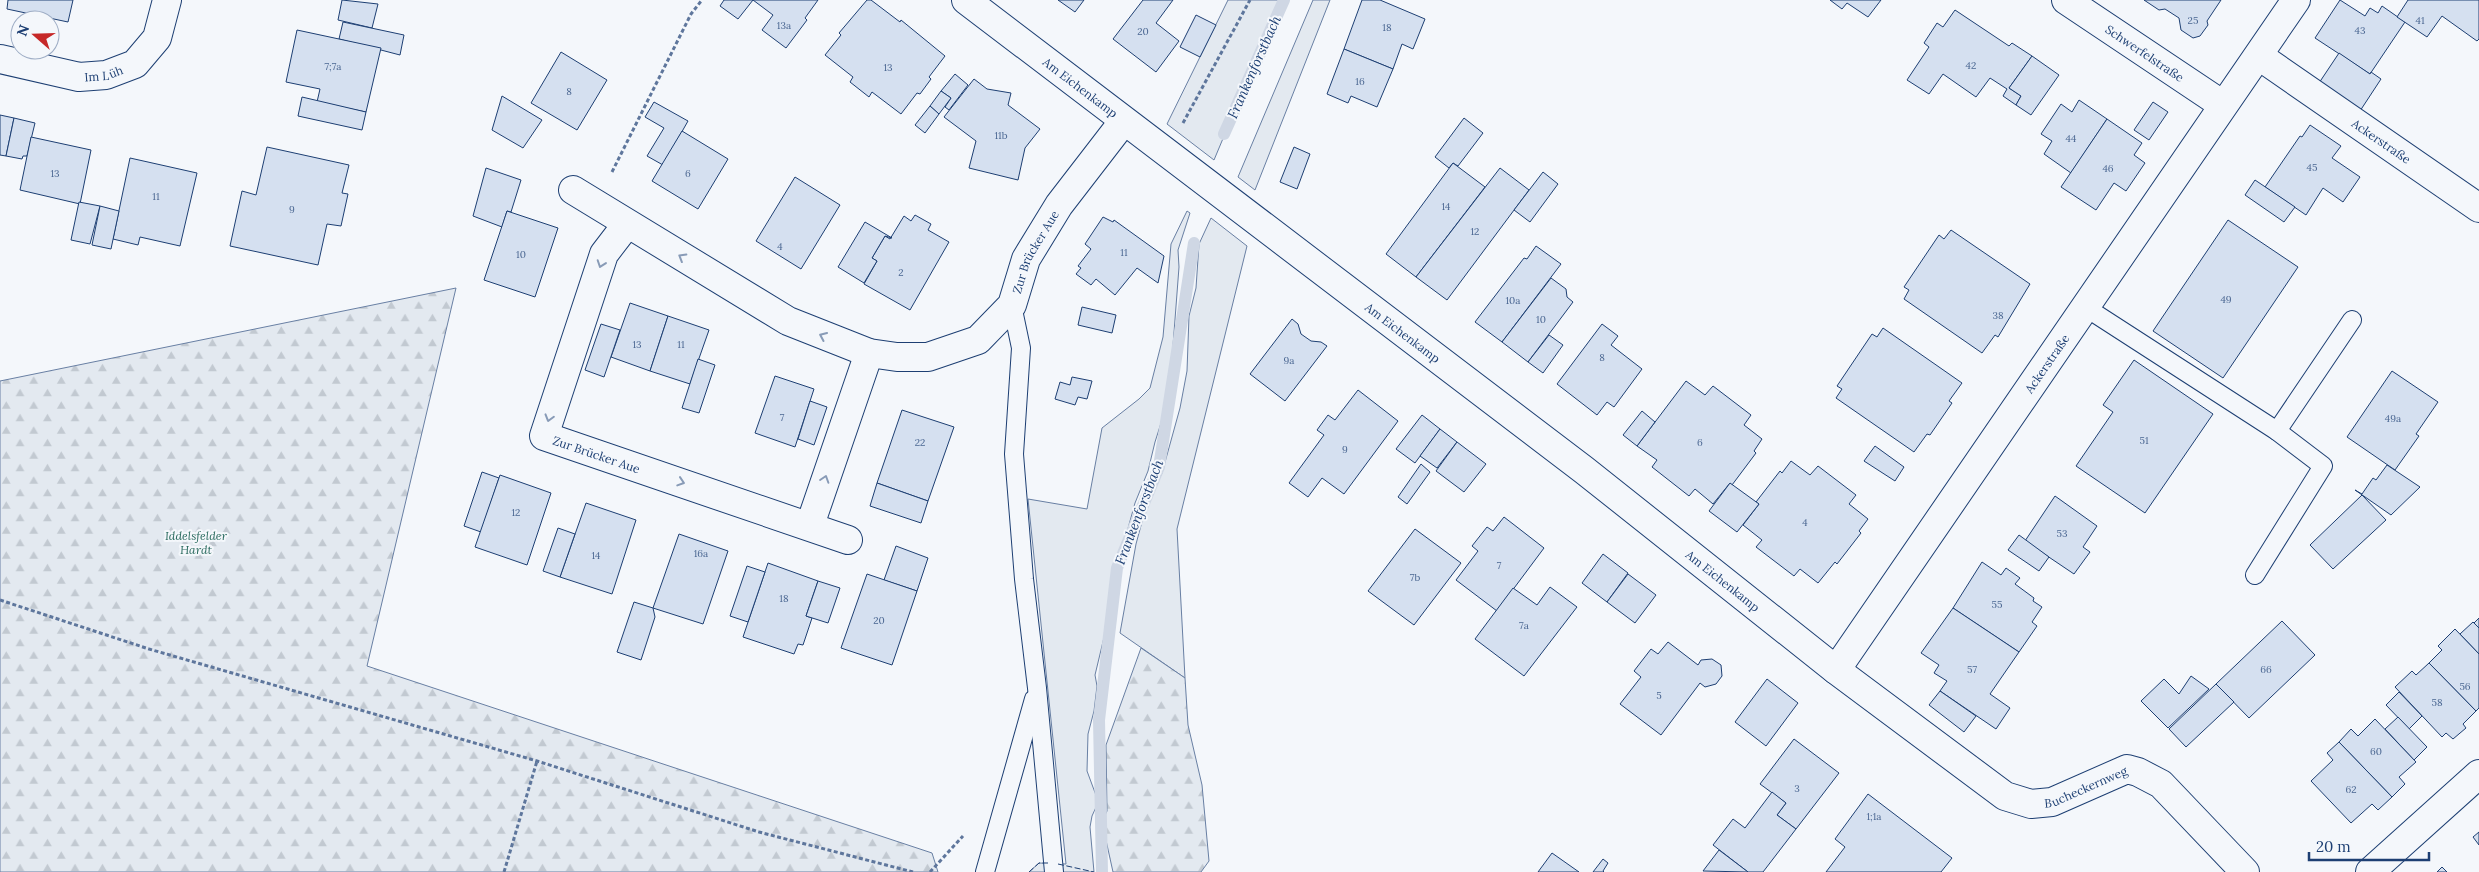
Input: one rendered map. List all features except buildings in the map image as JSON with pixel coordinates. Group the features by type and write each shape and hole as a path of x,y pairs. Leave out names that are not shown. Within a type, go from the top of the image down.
{"street":[{"name":"Im Lüh","path":"0,60 79,77 106,75 135,64 158,38 167,0"},
{"name":"Am Eichenkamp","path":"966,0 1123,122 1584,470 1836,670"},
{"name":"Schwerfelstraße","path":"2066,0 2223,105"},
{"name":"Ackerstraße","path":"1836,670 2296,0"},
{"name":"Ackerstraße","path":"2259,56 2479,208"},
{"name":"Zur Brücker Aue","path":"573,190 788,321 869,353 897,357 928,357 978,340 1012,305 1026,258 1059,205 1123,122"},
{"name":"Zur Brücker Aue","path":"627,224 604,254 544,436 584,451 810,525 848,540"},
{"path":"810,525 869,353"},
{"name":"Bucheckernweg","path":"1836,670 2006,796 2032,804 2052,802 2126,769 2138,772 2162,784 2245,872"},
{"path":"2370,872 2479,774"}],"lane":[{"path":"1012,305 1021,348 1015,464 1024,580 1037,688 1054,872"},
{"path":"2085,307 2277,431 2323,466 2255,575"},
{"path":"2277,431 2352,320"},
{"path":"985,872 1037,688"}],"path":[{"path":"595,204 691,14 702,0"},
{"path":"1166,154 1250,0"},
{"path":"0,600 149,649 537,761 759,832 913,872"},
{"path":"504,872 537,761"}],"green space":[{"path":"1228,0 1281,0 1214,160 1167,124"},
{"path":"1313,0 1330,0 1255,190 1238,177"},
{"path":"1187,211 1190,213 1178,250 1179,267 1169,398 1148,471 1135,503 1109,597 1112,604 1095,675 1097,686 1094,711 1088,734 1087,771 1097,798 1097,805 1090,827 1094,872 1029,872 1039,863 1066,864 1028,499 1087,509 1102,428 1150,388 1163,337 1171,244"},
{"path":"1211,218 1247,246 1177,529 1185,678 1120,633 1136,544 1146,507 1162,473 1180,408 1187,371 1189,316 1196,288 1199,244"},
{"name":"Iddelsfelder Hardt","path":"456,288 367,666 932,853 938,872 0,872 0,381"},
{"path":"1141,648 1185,678 1188,725 1202,785 1209,861 1201,872 1113,872 1102,822 1107,811 1106,745"}],"waterway":[{"name":"Frankenforstbach","path":"1224,134 1284,0"},
{"name":"Frankenforstbach","path":"1102,872 1099,720 1117,568 1159,467 1194,243"}],"fence":[{"path":"1029,872 1039,863 1048,863"},
{"path":"1058,864 1094,872"}]}
